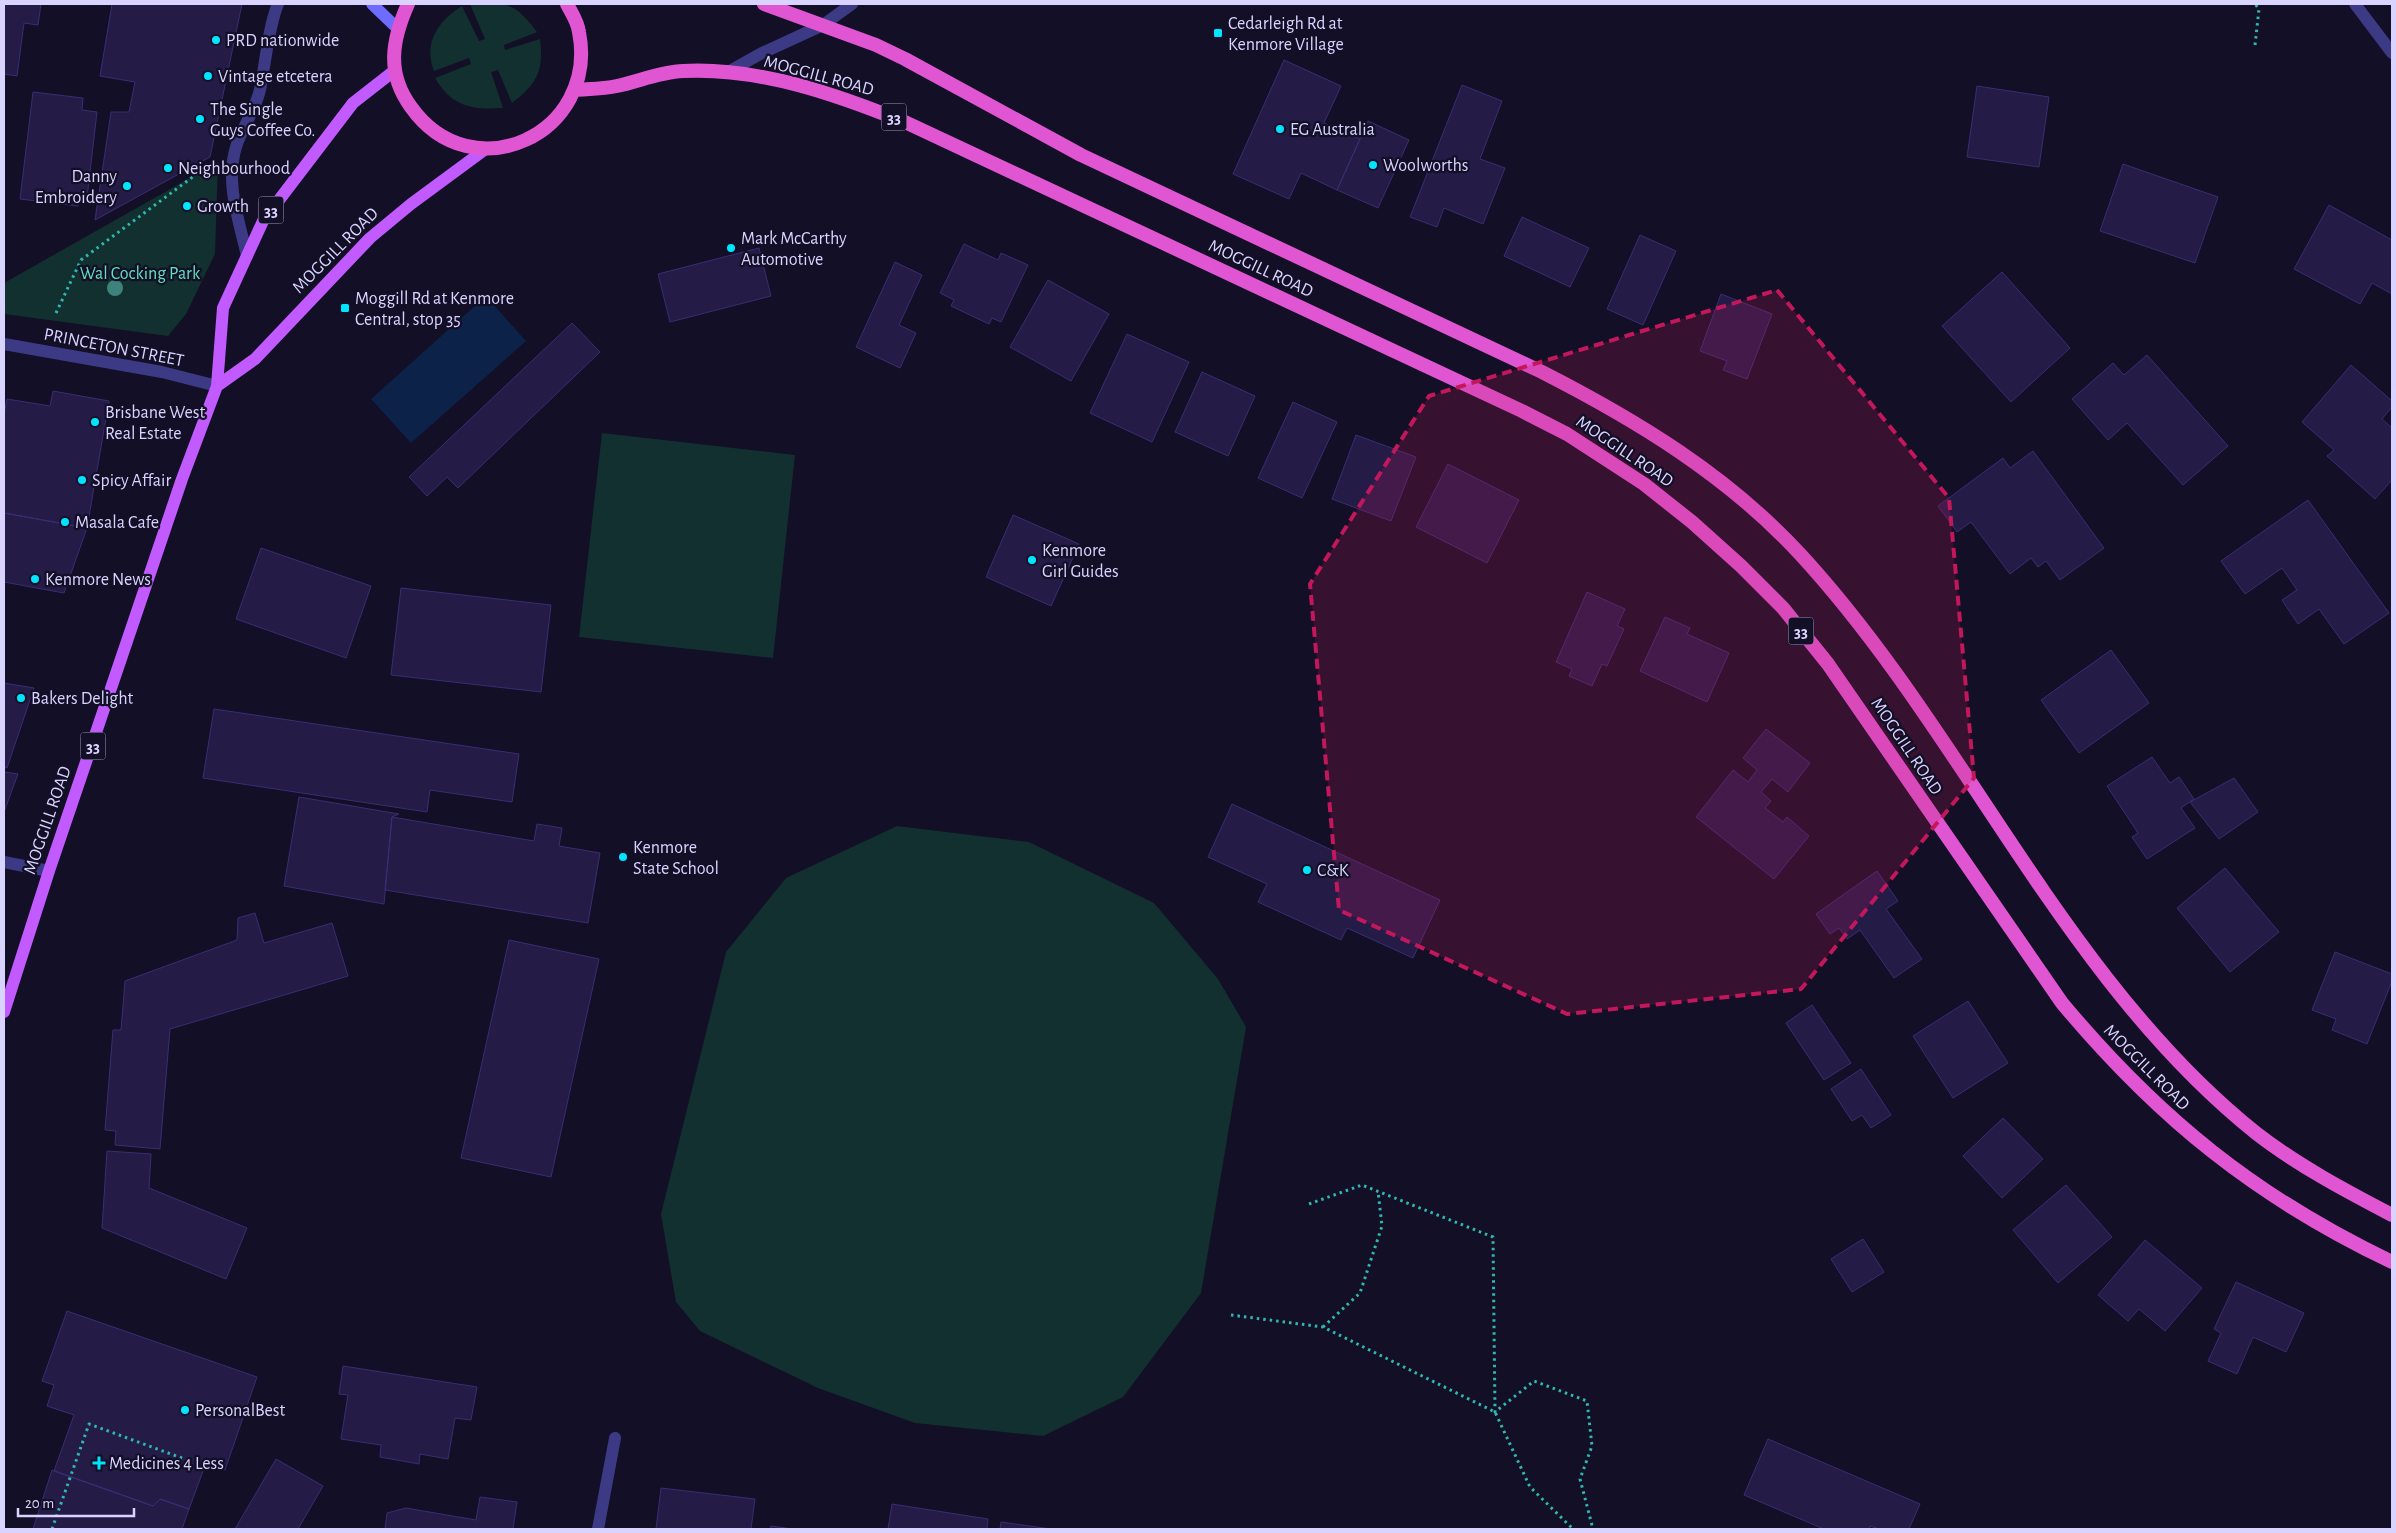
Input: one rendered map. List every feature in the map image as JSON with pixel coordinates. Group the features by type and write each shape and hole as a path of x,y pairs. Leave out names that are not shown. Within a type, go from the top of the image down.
{"highway":[{"path":"408,4 397,28 393,49 394,71 404,98 420,120 442,137 463,145 487,148 520,143 544,131 562,112 576,90 582,60 579,30 567,4"},
{"name":"MOGGILL ROAD","path":"764,4 823,25 905,59 1081,155 1550,376 1605,404 1668,443 1723,484 1767,521 1800,554 1845,608 1938,734 2100,967 2150,1030 2197,1079 2257,1133 2312,1170 2392,1215"},
{"name":"MOGGILL ROAD","path":"576,90 616,87 661,73 684,71 728,72 815,90 865,106 907,123 1567,434 1644,484 1692,522 1741,566 1783,608 1828,664 2062,1003 2103,1052 2195,1140 2248,1180 2340,1237 2392,1262"}],"main road":[{"path":"372,4 397,28"},
{"name":"MOGGILL ROAD","path":"4,1012 49,871 182,479 217,386 223,308 263,221 353,103 394,71"},
{"name":"MOGGILL ROAD","path":"217,386 255,359 370,238 410,204 487,148"}],"street":[{"path":"247,256 231,183 232,166 241,133 253,112 259,92 278,4"},
{"path":"728,72 762,52 823,25 852,4"},
{"path":"2355,4 2392,53"},
{"name":"PRINCETON STREET","path":"4,344 162,372 217,386"},
{"path":"4,862 49,871"},
{"path":"598,1529 615,1438"}],"path":[{"path":"2255,4 2258,9 2255,45"},
{"path":"56,313 81,260 211,164"},
{"path":"1309,1204 1362,1185 1493,1237 1495,1412 1530,1487 1573,1529"},
{"path":"1322,1327 1360,1293 1382,1226 1378,1191"},
{"path":"1231,1315 1322,1327 1495,1412"},
{"path":"1495,1412 1534,1381 1587,1401 1592,1446 1580,1479 1593,1529"},
{"path":"52,1529 89,1424 190,1461"}],"highlighted area":[{"path":"1777,290 1949,498 1974,778 1801,989 1567,1014 1339,910 1310,584 1429,396"}],"green space":[{"path":"470,4 502,4 509,6 522,14 537,32 504,45 505,50 540,39 541,60 537,76 521,96 512,103 498,70 491,72 503,108 482,108 464,105 448,95 435,78 471,64 469,58 434,71 430,51 432,42 440,26 453,12 462,6 479,41 485,39"},
{"name":"Wal Cocking Park","path":"218,162 215,254 186,314 168,336 4,314 4,283"},
{"path":"602,433 795,455 773,658 579,637"},
{"path":"897,826 1029,842 1154,903 1218,979 1246,1027 1201,1293 1123,1397 1043,1436 915,1423 818,1388 700,1331 676,1302 661,1214 726,952 786,878"}],"water":[{"path":"486,296 526,341 411,443 371,399"}],"building":[{"path":"4,4 41,4 38,25 24,23 17,76 4,74"},
{"path":"112,4 242,4 210,157 95,220 111,112 129,112 135,82 100,76"},
{"path":"1284,60 1341,86 1324,123 1360,139 1337,190 1301,173 1289,199 1233,174"},
{"path":"1462,85 1502,101 1480,159 1505,168 1483,224 1444,208 1437,227 1410,217"},
{"path":"1977,86 2049,97 2039,167 1967,157"},
{"path":"33,92 83,98 82,110 97,112 87,198 78,197 78,206 20,199"},
{"name":"Woolworths","path":"1368,121 1409,140 1378,208 1337,190"},
{"path":"2123,164 2218,197 2195,263 2100,231"},
{"path":"2329,205 2392,240 2392,294 2372,283 2360,304 2294,269"},
{"path":"1522,217 1589,248 1570,287 1504,256"},
{"path":"1640,235 1676,251 1643,325 1607,309"},
{"path":"964,244 998,260 1001,253 1028,265 1001,322 992,318 989,324 951,306 954,300 940,293"},
{"path":"759,248 771,296 670,322 658,274"},
{"path":"895,262 922,275 899,325 916,333 900,368 856,347"},
{"path":"2002,272 2070,348 2011,402 1942,326"},
{"path":"1048,280 1109,314 1071,381 1010,347"},
{"path":"1721,294 1772,314 1747,379 1723,370 1727,361 1700,351"},
{"path":"572,323 600,352 458,488 447,477 427,496 409,477"},
{"path":"1127,334 1189,362 1152,442 1090,413"},
{"path":"2147,355 2228,446 2183,485 2127,423 2108,440 2072,399 2113,363 2124,375"},
{"path":"2351,365 2392,401 2392,407 2382,419 2392,428 2392,480 2375,499 2327,456 2334,450 2302,422"},
{"path":"1202,372 1255,396 1228,456 1175,432"},
{"path":"53,391 109,401 87,528 4,513 4,414 7,399 50,406"},
{"path":"1293,402 1337,422 1302,498 1258,478"},
{"path":"1356,435 1416,457 1391,521 1332,499"},
{"path":"2033,451 2104,548 2060,580 2046,561 2038,567 2031,558 2010,574 1971,522 1957,532 1938,506 2003,458 2010,468"},
{"path":"1448,464 1519,500 1487,563 1416,527"},
{"path":"2308,500 2389,613 2344,644 2319,609 2298,624 2282,600 2297,590 2282,568 2245,594 2221,561"},
{"path":"4,513 87,528 64,593 4,582"},
{"name":"Kenmore Girl Guides","path":"1013,515 1079,544 1051,606 986,577"},
{"path":"261,548 371,586 346,658 236,619"},
{"path":"401,588 551,605 541,692 391,675"},
{"path":"1587,592 1625,609 1617,626 1624,629 1607,666 1602,664 1592,686 1569,676 1572,669 1556,662"},
{"path":"1665,617 1690,628 1687,634 1729,653 1707,702 1640,671"},
{"path":"2111,650 2149,703 2079,753 2041,700"},
{"path":"4,683 34,688 7,768 4,767"},
{"path":"214,709 519,754 512,802 430,790 427,812 203,778"},
{"path":"1766,729 1810,763 1788,792 1772,779 1761,792 1771,801 1765,808 1783,822 1787,817 1809,836 1774,879 1696,817 1733,770 1748,782 1757,770 1743,758"},
{"path":"2152,757 2170,783 2179,777 2194,799 2181,808 2195,828 2147,859 2132,837 2138,833 2107,786"},
{"path":"4,772 18,774 4,812"},
{"path":"2234,778 2258,812 2219,839 2190,802"},
{"path":"299,797 399,814 392,817 384,904 284,886"},
{"name":"C&K","path":"1232,804 1440,900 1413,958 1347,928 1341,940 1258,902 1267,884 1208,857"},
{"path":"392,817 534,841 537,824 562,828 559,846 600,853 588,923 385,890"},
{"path":"2225,868 2279,932 2230,972 2177,908"},
{"path":"1877,871 1898,901 1886,909 1922,959 1894,978 1860,930 1847,939 1839,928 1830,934 1816,914"},
{"path":"255,913 264,943 332,923 348,976 170,1029 160,1149 115,1145 116,1131 105,1130 113,1030 121,1030 125,981 237,940 238,918"},
{"path":"509,940 599,959 551,1177 461,1158"},
{"path":"2335,952 2392,974 2392,981 2367,1044 2332,1030 2336,1019 2312,1010"},
{"path":"1968,1001 2008,1063 1953,1098 1913,1036"},
{"path":"1812,1005 1851,1063 1824,1080 1786,1023"},
{"path":"1861,1069 1891,1115 1871,1128 1862,1115 1852,1121 1831,1089"},
{"path":"2003,1118 2043,1159 2002,1198 1963,1156"},
{"path":"107,1151 151,1154 149,1188 247,1228 226,1279 102,1228"},
{"path":"2066,1185 2112,1237 2058,1283 2013,1230"},
{"path":"1863,1239 1884,1272 1852,1292 1831,1259"},
{"path":"2145,1240 2202,1288 2165,1331 2139,1309 2128,1321 2098,1295"},
{"path":"2236,1282 2304,1313 2286,1352 2253,1337 2237,1374 2208,1361 2221,1333 2214,1329"},
{"path":"67,1311 257,1377 225,1470 206,1463 189,1509 160,1499 153,1506 54,1471 74,1415 47,1406 54,1385 42,1381"},
{"path":"343,1366 477,1387 471,1420 455,1418 448,1459 420,1454 419,1464 380,1457 381,1445 341,1439 348,1395 339,1394"},
{"path":"1768,1439 1920,1504 1909,1529 1879,1529 1870,1526 1869,1529 1824,1529 1744,1495"},
{"path":"276,1459 323,1486 298,1529 235,1529"},
{"path":"52,1470 153,1506 160,1499 189,1509 182,1529 33,1529"},
{"path":"661,1488 755,1499 751,1529 656,1529"},
{"path":"480,1497 517,1502 513,1529 385,1529 387,1513 406,1508 476,1520"},
{"path":"892,1504 988,1519 987,1529 888,1529"},
{"path":"1001,1522 1051,1529 1000,1529"},
{"path":"771,1526 793,1529 770,1529"}],"place":[{"name":"Cedarleigh Rd at Kenmore Village","path":"1218,33"},
{"name":"PRD nationwide","path":"216,40"},
{"name":"Vintage etcetera","path":"208,76"},
{"name":"The Single Guys Coffee Co.","path":"200,119"},
{"name":"EG Australia","path":"1280,129"},
{"name":"Woolworths","path":"1373,165"},
{"name":"Neighbourhood","path":"168,168"},
{"name":"Danny Embroidery","path":"127,186"},
{"name":"Growth","path":"187,206"},
{"name":"Mark McCarthy Automotive","path":"731,248"},
{"name":"Moggill Rd at Kenmore Central, stop 35","path":"345,308"},
{"name":"Brisbane West Real Estate","path":"95,422"},
{"name":"Spicy Affair","path":"82,480"},
{"name":"Masala Cafe","path":"65,522"},
{"name":"Kenmore Girl Guides","path":"1032,560"},
{"name":"Kenmore News","path":"35,579"},
{"name":"Bakers Delight","path":"21,698"},
{"name":"Kenmore State School","path":"623,857"},
{"name":"C&K","path":"1307,870"},
{"name":"PersonalBest","path":"185,1410"},
{"name":"Medicines 4 Less","path":"99,1463"}]}
